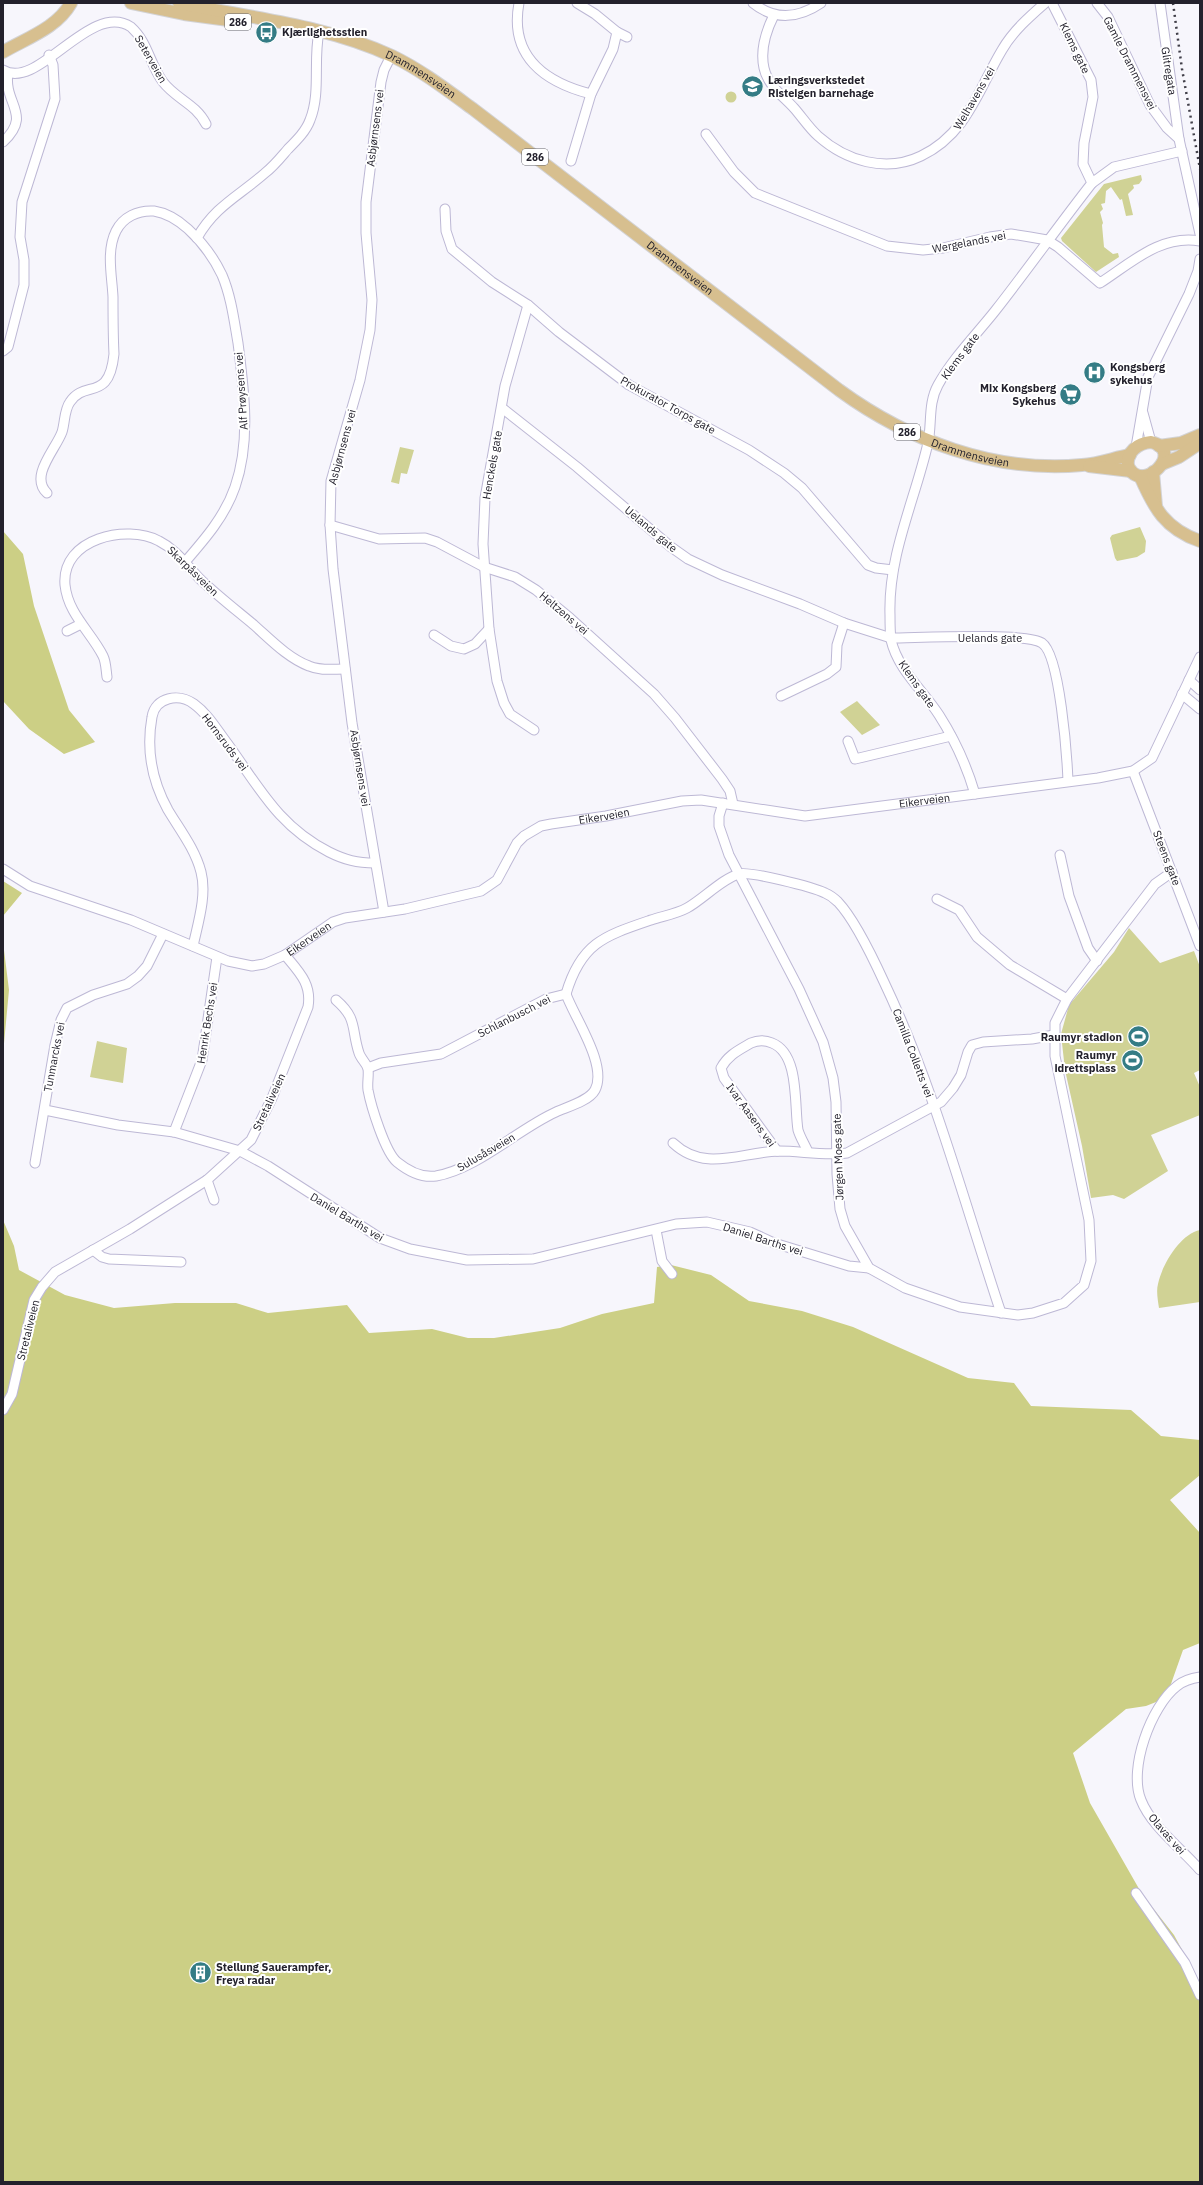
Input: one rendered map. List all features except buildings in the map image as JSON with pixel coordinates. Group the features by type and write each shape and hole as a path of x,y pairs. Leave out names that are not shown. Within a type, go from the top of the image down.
{"main road":[{"path":"58,17 61,3"},
{"path":"3,52 47,28 66,11 71,3"},
{"name":"Drammensveien","path":"131,3 185,5 291,26 356,42 391,56 426,75 468,105 850,397 896,427 928,441 974,456 1013,464 1047,466 1084,465 1135,474"},
{"name":"286","path":"1133,451 1144,443 1181,443 1200,435"},
{"path":"1155,444 1164,454 1162,464"},
{"name":"286","path":"1135,474 1153,472 1162,464 1179,457 1200,444"},
{"path":"1133,451 1127,463 1165,521 1174,529 1200,542"},
{"name":"Drammensveien","path":"1084,465 1133,451"},
{"path":"1153,472 1156,507"}],"street":[{"path":"519,3 517,32 520,44 530,61 547,76 578,91 592,94"},
{"path":"577,3 595,14 617,32 628,37"},
{"path":"753,3 774,15 798,14 811,10 821,3"},
{"name":"Welhavens vei","path":"774,15 769,26 763,48 764,68 772,87 818,136 836,150 854,160 881,164 902,162 921,156 949,138 966,116 1002,49 1022,24 1045,3"},
{"name":"Klems gate","path":"975,794 961,756 939,714 904,670 895,653 891,638 890,595 893,570 928,441 932,403 938,386 954,362 1018,282 1047,240 1092,183 1084,164 1084,144 1093,96 1090,80 1052,3"},
{"name":"Gamle Drammensvei","path":"1097,3 1108,17 1150,105 1167,128 1179,139"},
{"name":"Glitregata","path":"1160,3 1179,139"},
{"name":"Seterveien","path":"5,72 23,72 49,55 73,36 93,25 108,20 120,21 131,27 142,40 164,84 196,108 206,124"},
{"path":"197,238 204,225 225,202 240,194 267,172 300,136 310,121 314,108 316,49 319,32"},
{"path":"571,161 592,94 613,49 617,32"},
{"path":"3,351 8,347 24,285 24,260 20,237 22,202 55,99 53,65 49,55"},
{"name":"Asbjørnsens vei","path":"384,912 345,669 330,525 331,481 360,380 369,336 372,300 366,232 366,202 381,82 391,56"},
{"path":"3,142 15,128 17,118 5,72"},
{"name":"Wergelands vei","path":"706,134 734,172 755,193 887,246 923,250 943,248 964,242 1011,234 1047,240 1058,246 1100,283 1160,245 1179,239 1200,241"},
{"path":"1179,139 1200,234"},
{"path":"1092,183 1114,167 1182,151"},
{"name":"Prokurator Torps gate","path":"445,209 446,231 452,249 492,282 528,305 559,332 629,385 750,450 784,473 802,488 868,565 876,568 893,570"},
{"name":"Alf Prøysens vei","path":"47,493 43,489 41,482 43,470 62,431 69,403 74,397 101,385 111,374 114,354 110,260 112,244 121,223 137,213 146,211 158,212 170,216 197,238 222,276 234,314 242,372 245,429 242,458 231,499 223,515 185,562"},
{"path":"1133,451 1143,409 1148,377 1189,294 1198,271 1200,259"},
{"name":"Henckels gate","path":"528,305 505,386 485,498 484,567 489,629 497,681 504,703 510,714 534,730"},
{"name":"Uelands gate","path":"502,408 577,467 671,547 688,558 722,575 800,604 844,623 891,638 1009,637 1030,638 1041,642 1050,654 1059,699 1063,720 1068,781"},
{"path":"1143,409 1155,444"},
{"name":"Heltzens vei","path":"330,525 379,539 425,538 437,542 484,567 515,577 536,590 637,677 675,718 710,762 730,792 734,804"},
{"name":"Skarpåsveien","path":"107,677 104,657 80,624 68,597 65,585 66,574 73,558 82,548 95,540 126,533 144,535 170,548 211,590 293,657 318,669 345,669"},
{"path":"780,696 827,674 836,667 837,645 844,623"},
{"path":"67,630 80,624"},
{"path":"434,635 451,646 464,649 475,644 489,629"},
{"name":"Eikerveien","path":"3,869 30,886 131,920 217,957 239,964 252,966 264,964 285,955 333,922 452,899 480,891 497,880 517,843 524,836 540,826 682,801 701,800 723,802 790,815 805,816 1068,781 1133,770 1152,758 1200,657"},
{"path":"1189,680 1200,690"},
{"path":"1182,694 1200,709"},
{"name":"Hornsruds vei","path":"193,946 202,896 201,873 185,836 157,787 153,775 149,743 150,727 152,714 160,702 172,697 184,699 194,703 207,716 260,791 286,824 303,837 345,860 359,863 375,863"},
{"path":"848,741 855,759 951,736"},
{"name":"Steens gate","path":"1133,770 1200,946"},
{"name":"Jørgen Moes gate","path":"723,802 719,826 729,856 756,910 799,988 823,1042 833,1078 836,1102 836,1154 840,1209 845,1226 869,1268"},
{"path":"1060,855 1069,896 1088,948 1096,961"},
{"path":"869,1268 905,1288 935,1300 960,1307 1018,1315 1033,1313 1064,1303 1084,1286 1091,1262 1089,1220 1060,1078 1054,1035 1059,1012 1067,999 1155,884 1172,872"},
{"name":"Schlanbusch vei","path":"368,1068 381,1063 441,1054 546,999 566,994 580,959 598,942 630,926 678,912 739,874"},
{"name":"Camilla Colletts vei","path":"739,874 757,875 815,889 825,893 839,903 875,961 920,1064 1001,1313"},
{"path":"937,899 959,910 977,937 1010,965 1067,999"},
{"name":"Tunmarcks vei","path":"35,1163 45,1110 54,1045 61,1020 67,1008 94,994 127,984 138,976 147,966 162,934"},
{"name":"Stretaliveien","path":"3,1410 12,1394 34,1300 38,1291 56,1272 130,1229 206,1180 251,1140 261,1122 308,1007 308,988 285,955"},
{"name":"Henrik Bechs vei","path":"174,1132 202,1060 217,957"},
{"name":"Sulusåsveien","path":"336,1000 350,1014 359,1053 368,1068 368,1091 382,1135 396,1162 415,1174 435,1176 460,1170 543,1118 587,1098 595,1090 597,1080 594,1056 588,1039 572,1012 566,994"},
{"name":"Ivar Aasens vei","path":"673,1143 691,1156 704,1159 736,1157 777,1151 836,1154 858,1148 941,1102 954,1088 961,1075 968,1052 972,1045 983,1042 1032,1039 1054,1035"},
{"name":"Ivar Aasens vei","path":"777,1151 724,1078 721,1068 732,1053 755,1041 765,1040 776,1044 786,1056 793,1075 798,1131 808,1152"},
{"name":"Daniel Barths vei","path":"45,1110 118,1125 174,1132 240,1151 268,1166 380,1238 410,1249 467,1260 533,1259 676,1224 707,1222 750,1232 774,1243 849,1266 869,1268"},
{"path":"206,1180 214,1200"},
{"path":"656,1230 662,1261 672,1274"},
{"path":"93,1250 102,1257 109,1259 181,1262"},
{"name":"Olavas vei","path":"1200,1677 1178,1685 1167,1695 1154,1716 1143,1742 1140,1758 1138,1788 1141,1801 1151,1817 1200,1870"},
{"path":"1136,1893 1184,1963 1200,1995"}],"green space":[{"path":"731,91 735,93 737,97 735,101 731,103 727,101 725,97 727,93"},
{"path":"1141,175 1142,180 1139,184 1133,185 1134,188 1128,194 1133,215 1126,216 1122,199 1120,200 1111,187 1106,191 1105,203 1101,204 1103,209 1100,212 1103,223 1104,247 1113,254 1118,253 1119,257 1096,272 1062,241 1061,238 1104,184"},
{"path":"400,447 414,450 407,474 401,473 399,484 391,482"},
{"path":"1140,527 1146,541 1145,552 1137,557 1117,561 1110,538 1112,535"},
{"path":"3,531 23,554 34,606 69,710 95,742 64,754 29,729 3,701"},
{"path":"857,701 880,725 862,735 840,712"},
{"path":"3,881 22,893 3,916"},
{"name":"Raumyr idrettsplass","path":"1129,928 1160,963 1194,951 1200,967 1200,1070 1194,1073 1200,1087 1200,1115 1151,1135 1168,1171 1124,1199 1113,1195 1091,1198 1082,1146 1065,1070 1061,1034 1069,1005 1114,952"},
{"path":"3,942 9,990 3,1054"},
{"path":"97,1041 127,1048 123,1083 90,1077"},
{"path":"3,1220 14,1246 19,1270 65,1295 114,1308 175,1303 236,1303 268,1313 347,1305 369,1333 432,1329 468,1338 494,1338 560,1328 602,1314 654,1303 657,1267 671,1265 711,1275 749,1301 802,1311 853,1327 968,1378 1014,1383 1031,1406 1131,1410 1161,1436 1200,1440 1200,1475 1170,1500 1200,1533 1200,1643 1183,1650 1166,1698 1146,1706 1126,1709 1073,1753 1090,1803 1142,1894 1174,1935 1200,1983 1200,2182 3,2182"},
{"path":"1200,1230 1200,1302 1159,1308 1157,1287 1163,1268 1179,1244 1186,1237"}],"railway":[{"path":"1173,3 1182,69 1200,169"}],"place":[{"name":"Kjærlighetsstien","path":"267,32"},
{"name":"Læringsverkstedet Risteigen barnehage","path":"752,86"},
{"name":"Kongsberg sykehus","path":"1095,373"},
{"name":"Mix Kongsberg Sykehus","path":"1071,394"},
{"name":"Raumyr stadion","path":"1138,1037"},
{"name":"Raumyr idrettsplass","path":"1132,1061"},
{"name":"Stellung Sauerampfer, Freya radar","path":"200,1973"}]}
